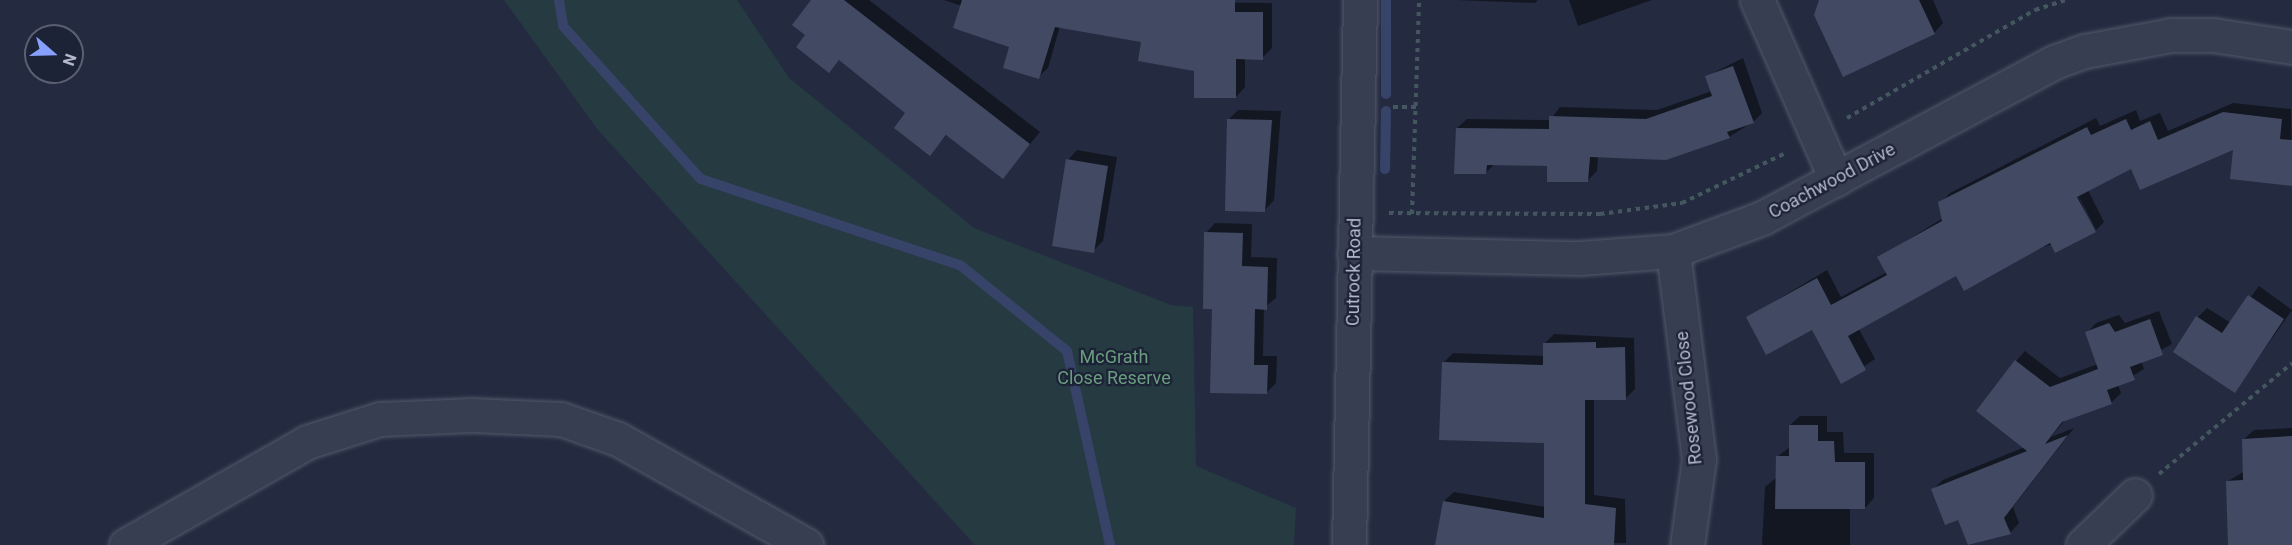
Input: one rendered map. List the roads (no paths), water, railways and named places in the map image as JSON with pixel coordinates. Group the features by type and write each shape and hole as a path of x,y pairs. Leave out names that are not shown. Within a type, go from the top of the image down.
{"street":[{"name":"Cutrock Road","path":"1349,545 1360,0"},
{"path":"1757,0 1815,137 1836,179"},
{"name":"Coachwood Drive","path":"1354,253 1580,258 1673,251 1762,218 2085,51 2171,35 2213,35 2292,47"},
{"name":"Rosewood Close","path":"1673,251 1699,459 1688,545"},
{"path":"126,545 307,442 380,419 472,415 561,419 618,439 806,545"},
{"path":"2083,545 2135,495"}],"waterway":[{"path":"559,0 563,26 701,179 960,265 1067,351 1110,545"},
{"path":"1386,0 1386,94"},
{"path":"1385,169 1386,111"}],"park label":[{"name":"McGrath Close Reserve","path":"1114,368"}]}
